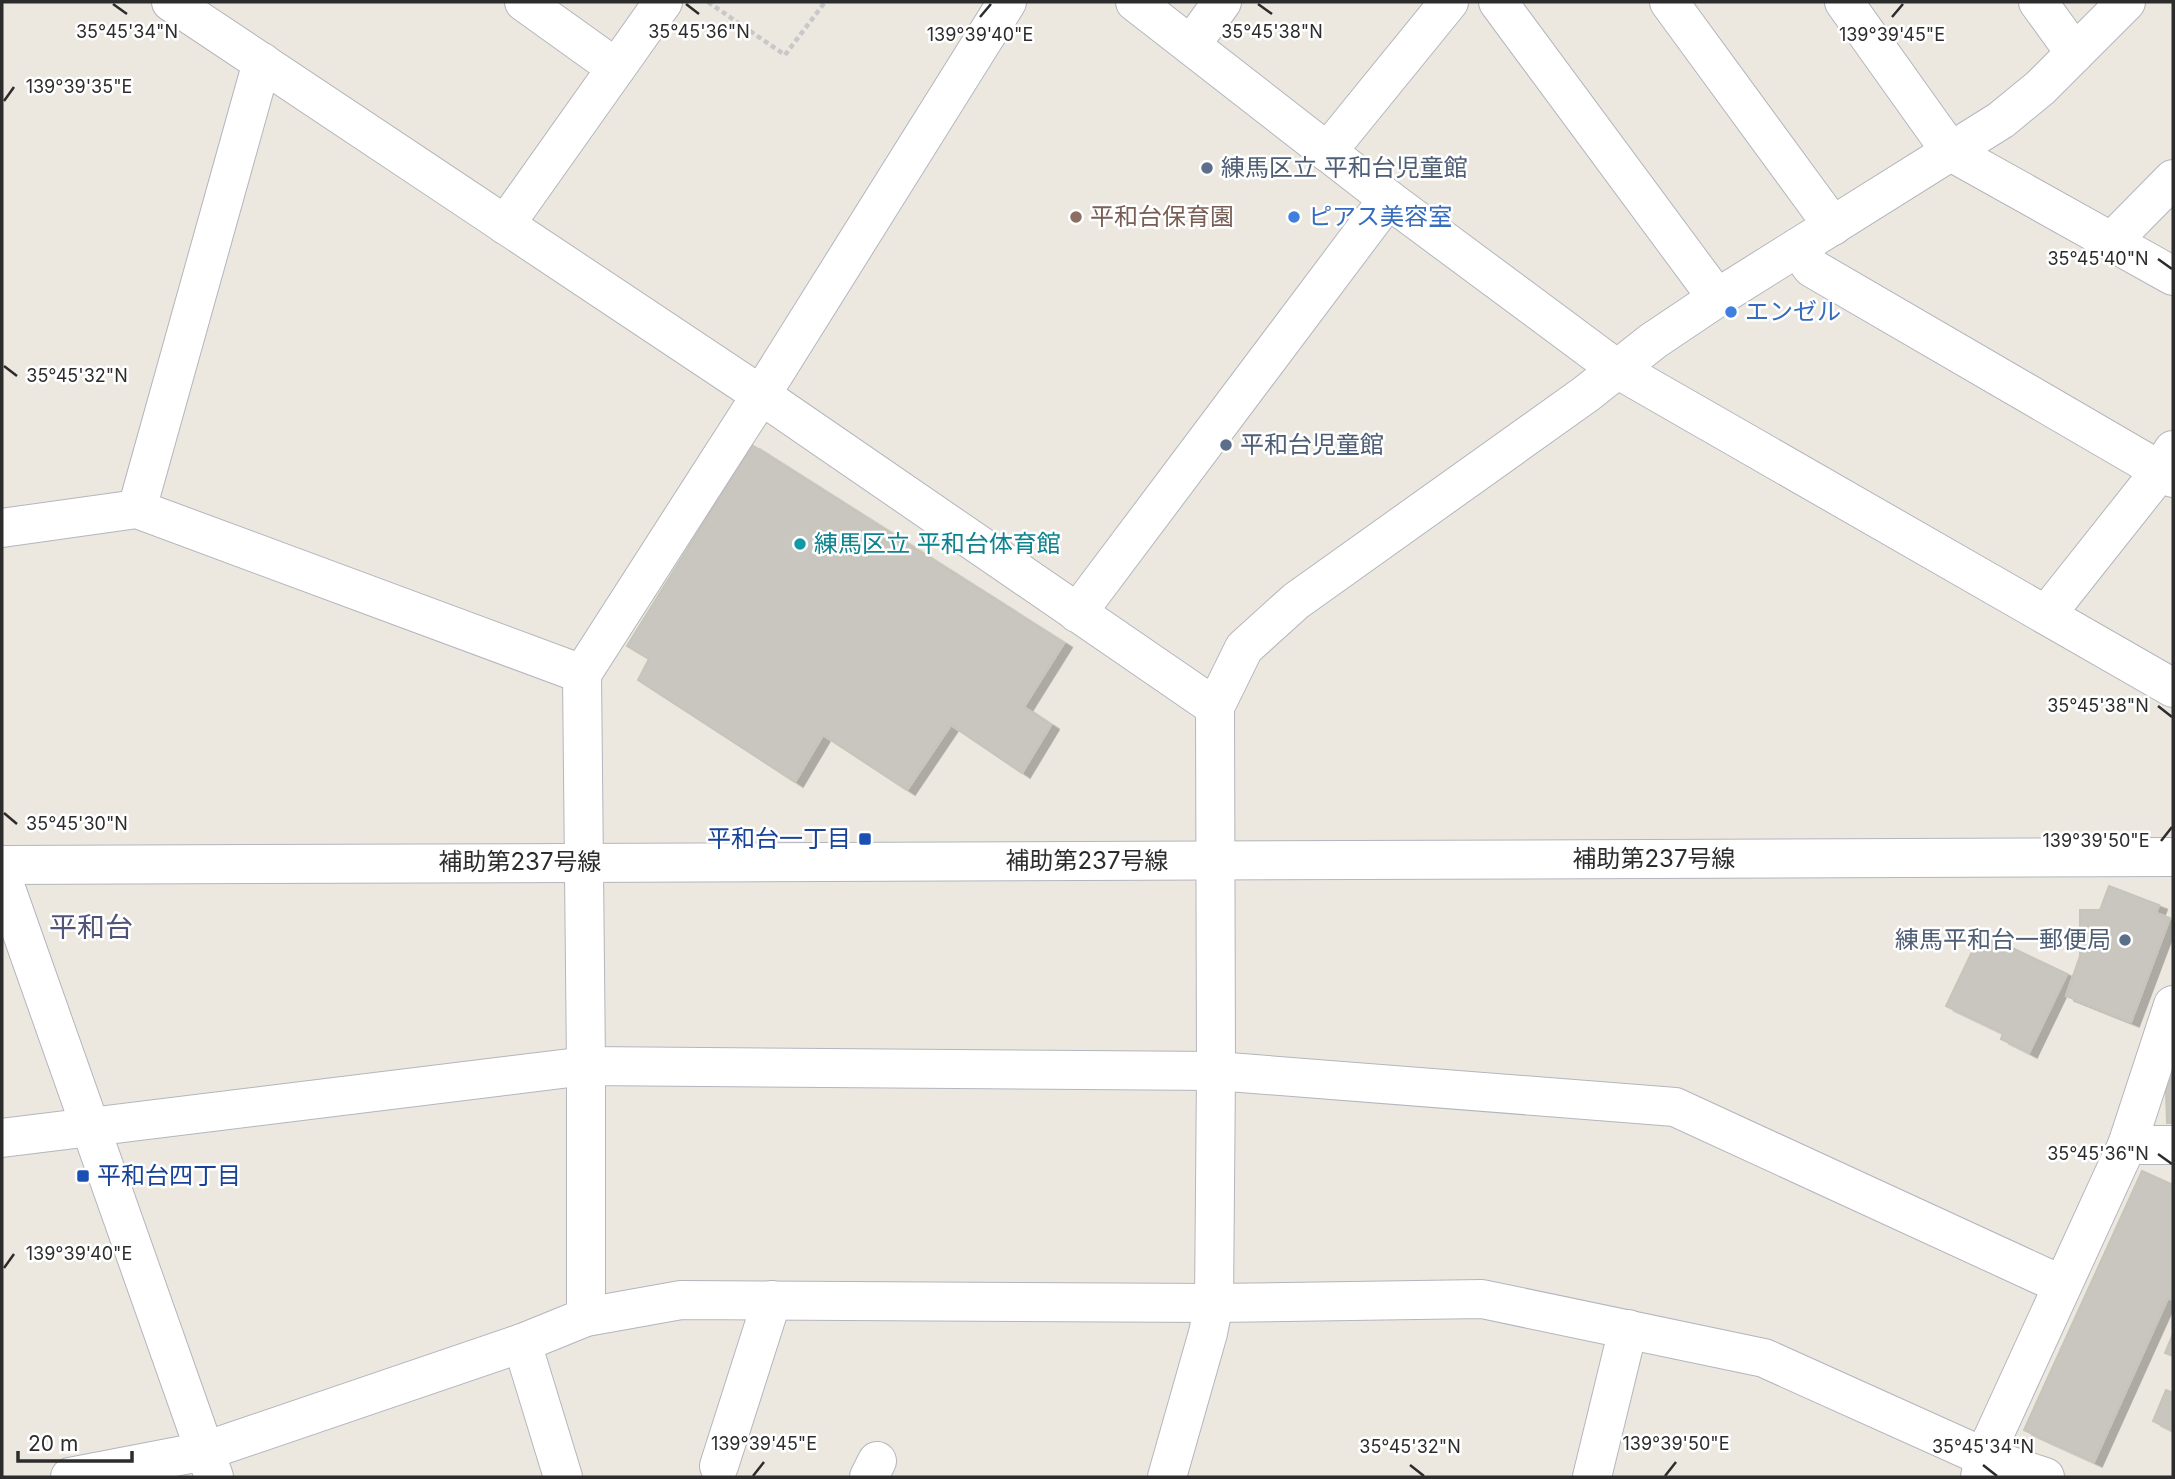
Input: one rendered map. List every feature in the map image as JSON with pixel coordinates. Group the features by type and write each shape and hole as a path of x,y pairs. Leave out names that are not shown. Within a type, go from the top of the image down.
{"street":[{"path":"172,2 761,395 1215,707"},
{"path":"524,2 616,68"},
{"path":"505,225 663,2"},
{"path":"586,1317 582,674 761,395 1007,2"},
{"path":"1135,2 1388,199 1618,369 2173,688"},
{"path":"1191,46 1222,2"},
{"path":"1327,152 1449,2"},
{"path":"1498,2 1717,298"},
{"path":"1669,2 1833,226"},
{"path":"1844,2 1951,152 2173,276"},
{"path":"2038,2 2076,54"},
{"path":"1167,1477 1214,1303 1215,707 1244,648 1296,601 1586,394 1653,341 2001,120 2040,88 2126,2"},
{"path":"137,509 262,62"},
{"path":"2112,241 2173,179"},
{"path":"1077,613 1388,199"},
{"path":"1797,248 1812,268 2169,466 2046,615"},
{"path":"2,528 137,509 582,674"},
{"name":"補助第237号線","path":"2,865 2173,857"},
{"path":"2,877 209,1464"},
{"path":"1982,1467 2127,1145 2173,1005"},
{"path":"2,1138 586,1066 1216,1071 1675,1107 2062,1285"},
{"path":"2127,1145 2173,1145"},
{"path":"70,1477 209,1464 586,1317 681,1300 1214,1303 1482,1299 1764,1358 1982,1467 2045,1477"},
{"path":"719,1466 772,1300"},
{"path":"1592,1477 1628,1329"},
{"path":"522,1343 564,1477"}],"path":[{"path":"708,2 785,55 825,2"}],"building":[{"name":"練馬区立 平和台体育館","path":"752,445 1064,643 1024,707 1051,725 1022,773 951,725 907,790 823,735 795,782 638,680 649,659 627,646"},
{"path":"2109,886 2159,905 2156,913 2170,918 2131,1022 2066,996 2080,956 2080,910 2100,910"},
{"path":"1981,933 2067,974 2029,1053 2001,1039 2003,1033 1946,1006"},
{"path":"2173,1073 2173,1123 2167,1123 2166,1092"},
{"path":"2142,1171 2173,1185 2173,1300 2168,1298 2094,1462 2024,1430"},
{"path":"2173,1334 2173,1356 2165,1353"},
{"path":"2166,1390 2173,1393 2173,1431 2153,1421"}],"place":[{"name":"練馬区立 平和台児童館","path":"1207,168"},
{"name":"平和台保育園","path":"1076,217"},
{"name":"ピアス美容室","path":"1294,217"},
{"name":"エンゼル","path":"1731,312"},
{"name":"平和台児童館","path":"1226,445"},
{"name":"練馬区立 平和台体育館","path":"800,544"},
{"name":"平和台一丁目","path":"865,839"},
{"name":"練馬平和台一郵便局","path":"2125,940"},
{"name":"平和台四丁目","path":"83,1176"}],"district":[{"name":"平和台","path":"91,927"}]}
